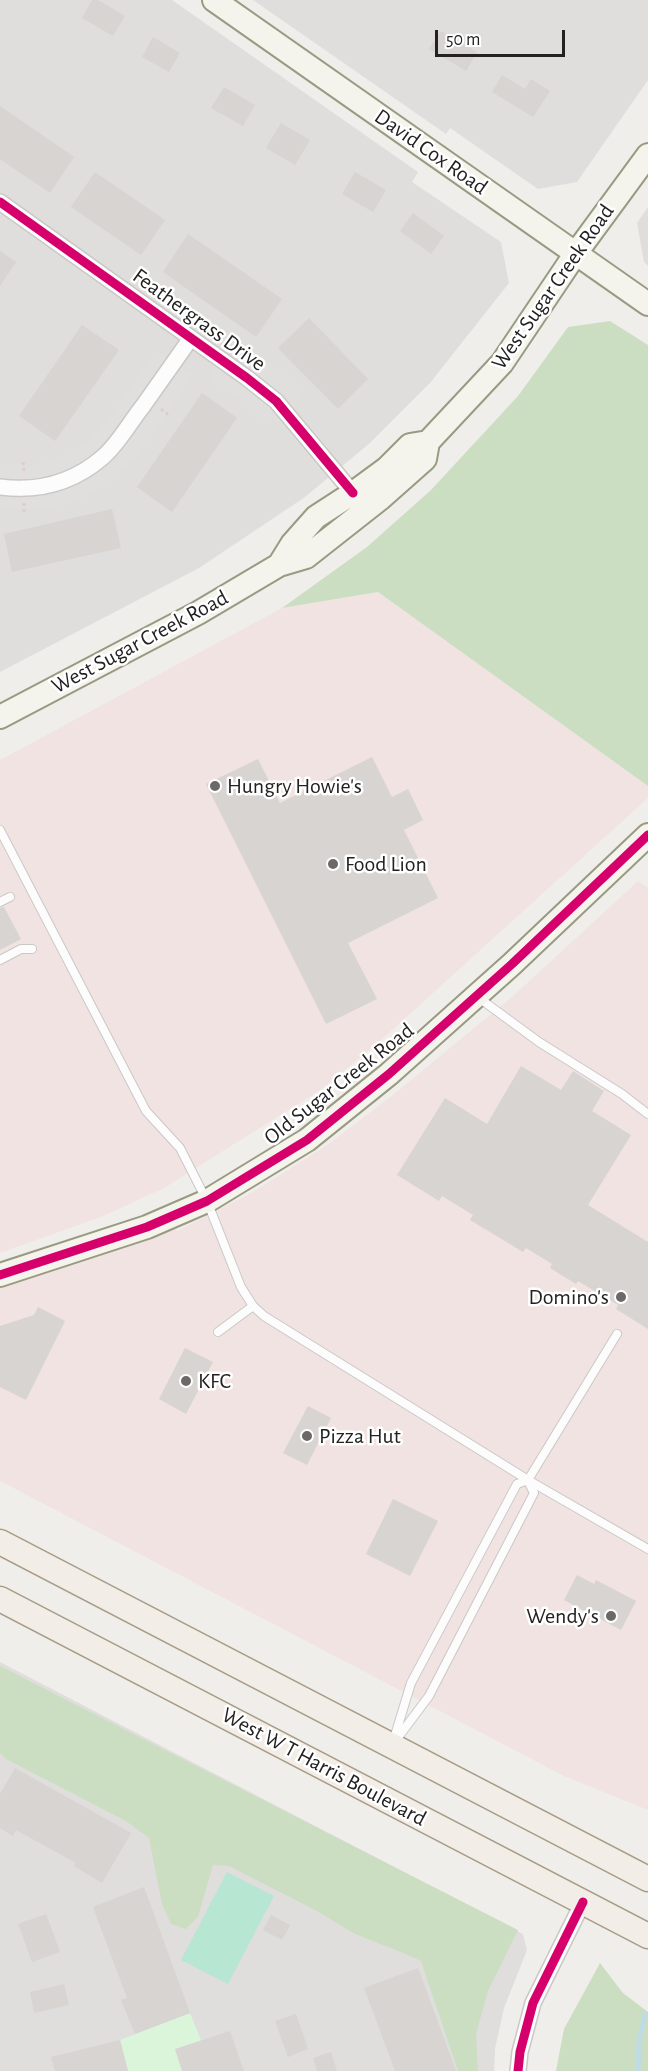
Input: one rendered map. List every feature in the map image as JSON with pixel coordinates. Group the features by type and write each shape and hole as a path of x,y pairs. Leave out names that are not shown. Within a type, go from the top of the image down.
{"main road":[{"name":"David Cox Road","path":"214,0 648,304"},
{"name":"West Sugar Creek Road","path":"0,717 198,613 279,565 306,557 381,498 425,459 428,442 502,363 576,253 648,154"},
{"name":"West Sugar Creek Road","path":"279,565 292,544 316,517 387,468 410,446 428,442"},
{"name":"Old Sugar Creek Road","path":"0,1275 147,1227 207,1201 307,1140 389,1074 648,835"},
{"path":"0,1542 648,1879"},
{"name":"West W T Harris Boulevard","path":"0,1599 648,1936"}],"street":[{"name":"Feathergrass Drive","path":"0,202 276,401 353,493"},
{"name":"Feathergrass Drive","path":"0,487 41,488 62,482 104,456 191,338"},
{"path":"518,2071 520,2052 533,2003 583,1902"}],"lane":[{"path":"0,830 146,1111 180,1148 207,1201 241,1287 253,1306 273,1321 528,1480 648,1550"},
{"path":"0,902 10,897"},
{"path":"0,960 21,949 32,949"},
{"path":"476,996 538,1042 622,1094 648,1114"},
{"path":"218,1332 253,1306"},
{"path":"392,1746 411,1683 517,1484 528,1480 617,1334"},
{"path":"392,1746 429,1696 519,1523 534,1493 528,1480"}],"shaded area":[{"path":"0,0 172,0 418,172 412,182 501,242 509,283 430,383 370,443 305,497 199,568 0,672"},
{"path":"253,0 648,0 648,80 577,182 538,189 450,128 446,134"},
{"path":"648,207 648,266 644,262 637,223"},
{"path":"200,317 279,371 303,394 265,422 244,403 208,379 216,367 197,354 192,330"},
{"path":"156,351 193,376 136,458 95,492 81,498 59,506 39,509 0,510 0,464 29,465 73,452 105,424"},
{"path":"378,592 648,786 648,798 380,1041 322,1089 164,1188 101,1217 0,1253 0,760 282,608"},
{"path":"638,881 648,888 648,1810 564,1776 0,1481 0,1288 173,1224 177,1231 253,1192 326,1146 394,1094 513,996"},
{"path":"0,1662 523,1934 527,1950 504,2008 495,2049 494,2071 0,2071"}],"green space":[{"path":"610,321 648,345 648,786 378,592 282,608 367,547 431,490 518,396 568,327"},
{"path":"0,1666 518,1930 488,1991 476,2034 478,2071 458,2071 421,1961 355,1934 317,1911 229,1866 213,1865 198,1917 186,1929 171,1924 162,1904 149,1838 126,1821 6,1759 0,1753"},
{"path":"227,1872 274,1896 228,1984 181,1960"},
{"path":"600,1963 623,1993 648,2012 648,2071 556,2071 564,2029"},
{"path":"190,2013 201,2040 182,2071 128,2071 120,2040"}],"building":[{"path":"92,0 98,0 125,16 113,36 82,18"},
{"path":"441,31 477,52 466,71 429,49"},
{"path":"153,37 180,53 169,72 142,57"},
{"path":"502,75 525,89 531,79 550,91 533,117 492,92"},
{"path":"224,87 255,105 243,126 211,108"},
{"path":"0,106 74,157 50,193 0,159"},
{"path":"281,123 310,140 295,165 266,148"},
{"path":"95,172 165,220 141,255 71,207"},
{"path":"355,172 386,190 373,212 342,194"},
{"path":"413,213 444,236 431,254 400,231"},
{"path":"188,234 282,299 256,337 163,272"},
{"path":"0,251 16,262 0,286"},
{"path":"309,318 368,379 338,409 278,348"},
{"path":"82,325 119,350 55,441 19,416"},
{"path":"202,393 237,418 172,512 137,487"},
{"path":"112,509 121,548 12,572 4,534"},
{"name":"Food Lion","path":"372,757 392,797 408,789 423,820 404,830 438,898 348,943 377,999 326,1024 206,784 258,759 280,803"},
{"path":"4,907 21,939 0,950 0,908"},
{"path":"521,1066 561,1090 573,1071 604,1091 592,1111 631,1135 588,1205 648,1242 648,1329 616,1309 618,1305 578,1281 576,1284 550,1268 552,1264 526,1248 523,1252 470,1220 473,1215 442,1196 439,1201 397,1175 445,1098 487,1124"},
{"path":"38,1307 65,1321 26,1400 0,1387 0,1326 34,1315"},
{"name":"KFC","path":"185,1348 213,1362 186,1414 159,1399"},
{"name":"Pizza Hut","path":"308,1406 331,1418 307,1465 283,1453"},
{"path":"393,1499 438,1521 410,1576 366,1554"},
{"name":"Wendy's","path":"577,1575 594,1584 596,1580 636,1601 621,1630 564,1600"},
{"path":"15,1768 131,1833 102,1883 74,1866 76,1863 16,1830 13,1836 0,1828 0,1794"},
{"path":"144,1887 190,2013 135,2034 121,2000 127,1998 93,1907"},
{"path":"46,1914 60,1952 32,1962 18,1924"},
{"path":"271,1915 290,1925 282,1940 263,1930"},
{"path":"418,1968 456,2071 395,2071 364,1988"},
{"path":"64,1984 69,2005 34,2013 30,1992"},
{"path":"296,2014 308,2049 288,2057 275,2021"},
{"path":"230,2031 244,2071 182,2071 175,2049"},
{"path":"120,2040 128,2071 55,2071 51,2057"},
{"path":"331,2052 337,2071 317,2071 313,2058"}],"waterway":[{"path":"638,2071 639,2040 645,2014"}],"cycle path":[{"path":"0,202 276,401 353,493"},
{"path":"0,1275 147,1227 207,1201 307,1140 389,1074 512,964 648,835"},
{"path":"518,2071 520,2052 533,2003 583,1902"}],"place":[{"name":"Hungry Howie's","path":"215,786"},
{"name":"Food Lion","path":"333,864"},
{"name":"Domino's","path":"621,1297"},
{"name":"KFC","path":"186,1381"},
{"name":"Pizza Hut","path":"307,1436"},
{"name":"Wendy's","path":"611,1616"}]}
